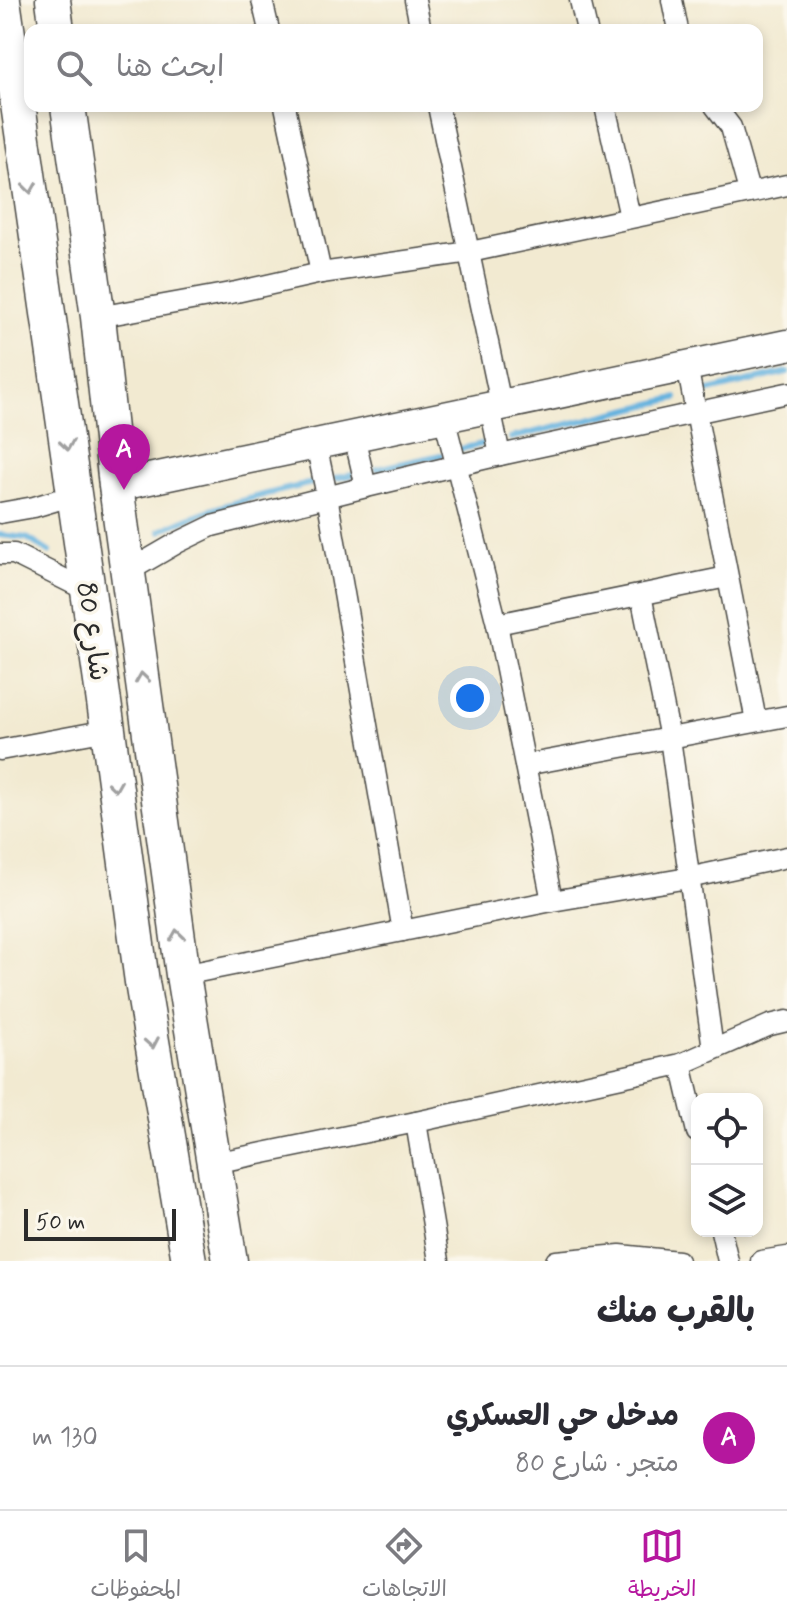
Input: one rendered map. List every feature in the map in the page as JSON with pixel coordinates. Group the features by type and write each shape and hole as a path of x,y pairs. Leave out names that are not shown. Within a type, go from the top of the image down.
{"main road":[{"name":"شارع 80","path":"1,0 142,982 189,1261"},
{"path":"53,0 56,24"},
{"name":"شارع 80","path":"69,112 98,317 127,572 183,975 230,1261"}],"street":[{"path":"262,0 268,24"},
{"path":"415,0 420,24"},
{"path":"580,0 586,24"},
{"path":"672,0 677,24"},
{"path":"286,112 321,273"},
{"path":"439,112 470,252 500,455"},
{"path":"606,112 630,217"},
{"path":"720,112 731,127 749,191"},
{"path":"98,317 321,273 470,252 787,185"},
{"path":"116,486 787,345"},
{"path":"687,366 756,721"},
{"path":"127,572 212,526 500,455 787,393"},
{"path":"444,417 497,624 552,901"},
{"path":"354,436 366,487"},
{"path":"316,444 403,931"},
{"path":"0,513 74,495"},
{"path":"0,554 14,554 88,591"},
{"path":"497,624 727,577"},
{"path":"641,595 670,738 713,1049"},
{"path":"525,765 787,716"},
{"path":"0,750 108,730"},
{"path":"183,975 787,857"},
{"path":"214,1163 681,1064 770,1025 787,1021"},
{"path":"681,1064 691,1106"},
{"path":"416,1122 439,1261"},
{"path":"722,1237 728,1261"},
{"path":"556,1261 620,1255 678,1261"},
{"path":"761,1261 787,1257"}],"waterway":[{"path":"705,392 787,372"},
{"path":"511,438 676,398"},
{"path":"461,449 482,444"},
{"path":"377,469 441,455"},
{"path":"336,478 352,475"},
{"path":"160,531 216,508 312,483"},
{"path":"0,535 27,538 49,552"}],"place":[{"name":"مدخل حي العسكري","path":"124,490"}]}
